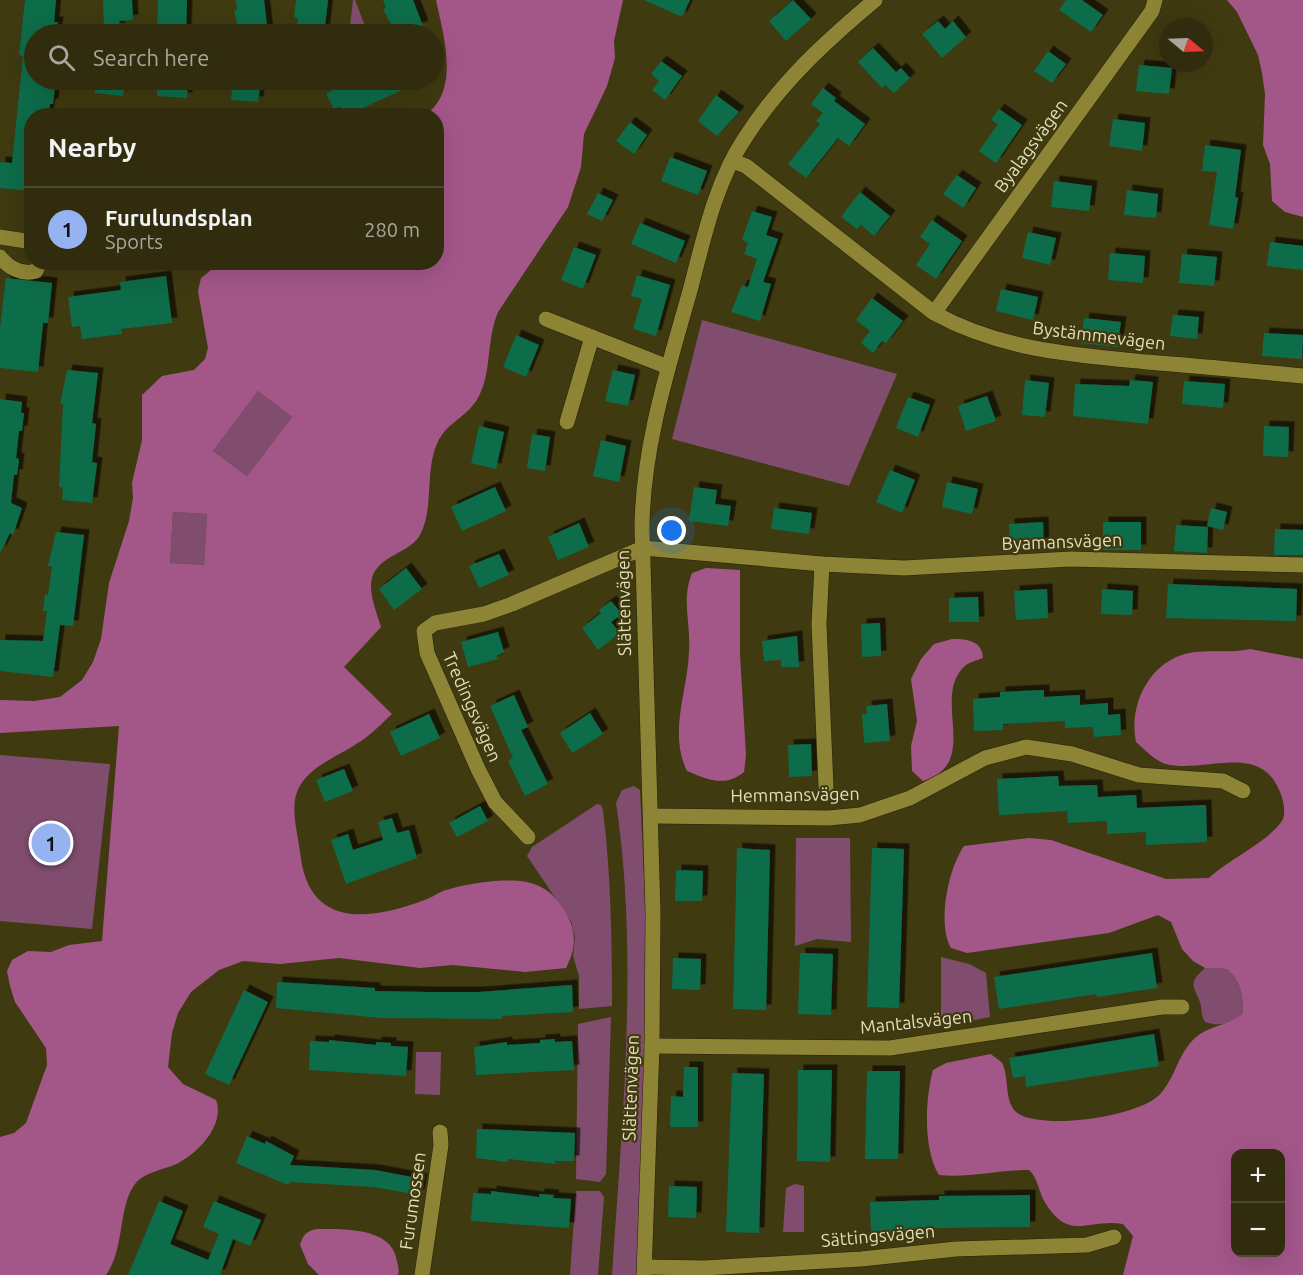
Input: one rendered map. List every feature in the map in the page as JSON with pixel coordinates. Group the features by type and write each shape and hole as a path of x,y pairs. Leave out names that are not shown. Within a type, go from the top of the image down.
{"street":[{"name":"Slättenvägen","path":"644,1271 652,1046 651,816 643,548 646,464 668,367 712,212 743,140 778,89 828,40 875,0"},
{"name":"Byalagsvägen","path":"934,313 1152,11 1155,0"},
{"name":"Bystämmevägen","path":"733,161 746,166 934,313 968,330 997,340 1060,354 1303,376"},
{"path":"0,237 24,241"},
{"path":"0,257 12,268 28,273 36,270"},
{"path":"546,319 668,367"},
{"path":"567,422 592,337"},
{"name":"Byamansvägen","path":"643,548 822,564 904,568 1071,559 1303,565"},
{"name":"Tredingsvägen","path":"528,837 495,802 478,770 427,653 424,631 435,623 484,614 512,604 643,548"},
{"path":"822,564 819,624 826,787"},
{"name":"Hemmansvägen","path":"651,816 829,818 860,815 910,798 985,758 1026,747 1072,754 1139,775 1223,781 1243,791"},
{"name":"Mantalsvägen","path":"652,1046 891,1048 1162,1007 1182,1007"},
{"name":"Furumossen","path":"422,1275 441,1145 440,1132"},
{"name":"Sättingsvägen","path":"644,1271 861,1258 956,1249 1087,1245 1114,1238"}],"shaded area":[{"path":"353,0 355,0 364,24 350,24"},
{"path":"436,0 623,0 614,41 615,58 607,86 584,134 581,167 568,207 498,312 494,323 486,376 479,396 467,412 448,428 437,444 431,466 427,515 421,533 410,546 381,564 372,578 372,596 381,627 344,667 392,714 365,738 324,763 300,785 294,810 296,827 307,881 317,897 330,908 346,913 383,912 465,885 507,880 531,883 549,892 566,913 570,920 574,940 572,954 566,968 525,972 453,965 420,968 339,958 280,964 243,961 219,970 191,992 178,1013 172,1033 168,1067 183,1084 216,1100 217,1118 209,1136 188,1157 144,1176 135,1184 126,1204 116,1253 106,1275 0,1275 0,1137 14,1133 26,1123 47,1065 46,1048 15,1002 7,971 12,960 28,951 51,952 69,945 102,941 119,726 0,733 0,700 34,701 60,697 82,680 93,662 101,639 109,583 129,521 133,498 132,483 142,440 142,395 162,376 194,370 205,359 208,348 198,291 201,278 211,270 444,270 444,108 433,108 444,90 446,77 444,24 441,24","holes":["258,391 292,417 247,476 213,451","173,512 207,514 204,565 170,563"]},
{"path":"1227,0 1303,0 1303,217 1285,212 1272,201 1270,164 1263,145 1265,94 1258,55 1237,12"},
{"path":"702,320 897,374 849,486 672,439"},
{"path":"258,391 292,417 247,476 213,451"},
{"path":"173,512 207,514 204,565 170,563"},
{"path":"706,568 740,570 740,655 746,755 744,772 730,780 723,781 708,779 687,771 679,741 680,711 689,651 687,593 692,573"},
{"path":"952,639 973,642 980,648 983,658 966,665 956,678 952,694 953,745 950,760 941,772 923,781 912,771 911,746 917,721 911,679 921,659 934,644"},
{"path":"1250,649 1303,659 1303,1275 1123,1275 1133,1236 1123,1224 1080,1226 1063,1222 1046,1204 1035,1177 1029,1170 939,1175 930,1152 927,1124 928,1095 933,1070 946,1063 991,1054 1002,1063 1011,1104 1019,1114 1032,1119 1071,1121 1115,1114 1151,1101 1167,1085 1189,1044 1195,1038 1206,1030 1232,1021 1243,1013 1242,994 1238,983 1227,969 1205,968 1193,961 1182,949 1171,922 1158,915 1109,933 967,953 951,948 947,938 946,897 953,868 964,846 1029,838 1051,840 1166,879 1209,878 1270,834 1283,819 1284,805 1280,792 1271,777 1259,768 1245,763 1181,766 1166,764 1154,758 1136,742 1134,727 1140,698 1155,673 1166,663 1180,656 1195,652"},
{"path":"0,755 110,764 92,929 0,921"},
{"path":"634,786 640,790 646,921 643,1182 637,1275 612,1275 624,1099 627,978 623,860 616,803 622,790"},
{"path":"597,804 601,805 603,810 608,859 612,1006 579,1009 579,976 573,956 575,937 571,921 527,856 532,847"},
{"path":"796,838 850,838 851,942 817,939 795,946"},
{"path":"941,957 969,964 986,973 990,1017 941,1027"},
{"path":"1205,968 1227,969 1238,983 1242,994 1243,1013 1234,1020 1225,1024 1205,1022 1195,991 1194,980"},
{"path":"611,1017 606,1174 600,1182 576,1179 578,1024"},
{"path":"416,1052 441,1052 440,1095 415,1094"},
{"path":"795,1184 804,1186 804,1232 783,1232 786,1188"},
{"path":"576,1191 600,1191 604,1197 598,1275 570,1275"},
{"path":"317,1229 351,1230 374,1235 384,1240 392,1247 396,1257 398,1275 319,1275 308,1264 300,1245 306,1234"}],"building":[{"path":"25,0 56,0 54,22 58,22 58,24 24,24 24,90 55,90 53,104 50,104 49,108 24,108 24,190 0,188 0,162 12,163 23,56 19,55"},
{"path":"103,0 132,0 133,20 119,21 119,24 104,24"},
{"path":"158,0 187,0 186,24 157,24"},
{"path":"236,0 264,0 267,24 238,24 234,10 237,10"},
{"path":"296,0 328,0 325,24 297,24 298,18 294,17"},
{"path":"383,0 413,0 422,24 391,24 383,9 386,8"},
{"path":"644,0 690,0 682,17"},
{"path":"793,0 811,19 786,41 769,21"},
{"path":"1066,0 1082,0 1103,15 1091,32 1059,10"},
{"path":"938,21 945,29 953,21 966,37 942,58 922,34"},
{"path":"873,48 896,72 901,68 910,78 894,93 885,85 882,88 858,62"},
{"path":"1048,51 1066,64 1052,83 1034,71"},
{"path":"661,61 682,76 665,100 652,90 659,81 651,74"},
{"path":"1139,65 1159,67 1159,72 1172,72 1169,94 1136,91"},
{"path":"823,88 836,98 834,101 865,124 849,146 838,138 806,178 788,164 820,124 816,121 823,113 811,104"},
{"path":"95,90 124,90 123,96 95,93"},
{"path":"157,90 187,90 187,98 157,96"},
{"path":"232,90 260,90 258,102 231,100"},
{"path":"333,90 402,90 363,108 341,108 340,106 333,108 326,94"},
{"path":"716,95 739,112 717,136 698,121"},
{"path":"999,109 1022,125 996,163 979,151 998,124 991,120"},
{"path":"1113,119 1145,123 1142,151 1109,146"},
{"path":"630,122 647,135 634,154 616,141"},
{"path":"1205,145 1241,150 1235,197 1238,198 1233,229 1209,225 1217,172 1202,171"},
{"path":"670,157 707,171 698,195 661,181"},
{"path":"957,175 976,188 963,208 943,194"},
{"path":"1054,181 1092,186 1089,211 1051,207"},
{"path":"1127,190 1158,194 1156,218 1124,215"},
{"path":"860,192 890,216 874,236 861,225 857,229 841,217"},
{"path":"598,193 613,200 602,221 587,214"},
{"path":"752,211 772,217 766,235 778,239 763,282 771,284 760,321 731,312 742,285 748,287 757,259 744,254 748,243 742,240"},
{"path":"932,220 962,241 936,279 916,265 930,244 920,237"},
{"path":"640,223 685,241 676,263 631,244"},
{"path":"1028,232 1056,238 1050,265 1022,258"},
{"path":"1270,242 1303,246 1303,270 1267,266"},
{"path":"574,247 596,255 583,289 561,280"},
{"path":"1110,253 1145,256 1143,283 1108,280"},
{"path":"1182,254 1217,257 1214,286 1179,283"},
{"path":"637,275 670,285 656,336 633,329 642,299 631,296"},
{"path":"166,276 172,323 121,329 122,334 82,339 80,326 72,327 68,297 121,290 120,282"},
{"path":"6,278 52,283 48,323 43,323 38,372 0,368 0,328"},
{"path":"1001,289 1038,297 1033,320 996,311"},
{"path":"872,298 903,321 886,343 882,341 873,353 861,343 870,331 856,320"},
{"path":"1173,315 1199,317 1197,339 1170,336"},
{"path":"1084,318 1121,322 1117,347 1081,343"},
{"path":"1264,333 1303,335 1302,359 1262,356"},
{"path":"516,335 539,345 526,377 503,367"},
{"path":"67,370 98,373 92,423 96,424 92,462 97,463 92,503 62,500 63,488 59,487 63,404 60,404"},
{"path":"613,370 635,375 628,406 605,401"},
{"path":"1025,380 1049,383 1045,417 1022,415"},
{"path":"1130,380 1153,382 1148,424 1073,416 1075,384 1129,386"},
{"path":"1184,381 1225,384 1223,408 1182,404"},
{"path":"987,396 996,421 966,431 958,406"},
{"path":"908,397 930,405 918,437 896,428"},
{"path":"0,399 22,402 21,413 24,413 22,431 19,431 16,458 19,459 17,475 14,475 11,503 22,508 13,535 10,533 0,553"},
{"path":"479,426 504,432 496,469 471,463"},
{"path":"1264,426 1289,427 1288,457 1263,456"},
{"path":"532,434 550,437 545,471 527,468"},
{"path":"601,440 626,446 619,482 593,476"},
{"path":"890,470 915,480 902,513 876,502"},
{"path":"947,482 978,489 972,514 942,507"},
{"path":"495,487 506,511 462,531 451,507"},
{"path":"694,487 717,490 715,504 731,506 728,526 689,521"},
{"path":"774,508 812,513 809,534 771,529"},
{"path":"1211,508 1227,512 1223,530 1207,526"},
{"path":"1043,522 1044,548 1010,549 1009,524"},
{"path":"1103,522 1141,522 1141,550 1103,550"},
{"path":"579,523 589,547 558,560 548,537"},
{"path":"1176,525 1208,527 1207,553 1174,551"},
{"path":"1275,529 1303,530 1303,555 1274,555"},
{"path":"56,532 84,535 73,626 60,625 53,677 0,671 0,640 43,641 47,611 43,611 45,594 48,595 52,566 48,566"},
{"path":"499,554 509,575 479,588 469,566"},
{"path":"406,568 422,589 394,610 379,589"},
{"path":"1168,584 1297,589 1296,621 1166,618"},
{"path":"1047,589 1048,618 1016,620 1014,591"},
{"path":"1102,589 1133,591 1132,615 1101,614"},
{"path":"978,597 979,622 949,622 949,598"},
{"path":"611,601 622,614 611,622 620,633 598,650 582,628 601,613 599,610"},
{"path":"880,623 881,656 862,657 861,624"},
{"path":"498,632 504,652 496,656 498,659 468,667 461,642"},
{"path":"797,636 799,667 781,667 781,660 764,661 762,641"},
{"path":"1044,690 1044,697 1080,695 1080,705 1108,703 1108,715 1120,714 1121,735 1094,737 1093,727 1065,728 1065,721 1003,724 1003,730 974,731 973,699 1000,697 1000,692"},
{"path":"514,695 528,727 521,730 548,784 525,796 508,761 513,758 490,706"},
{"path":"887,704 890,741 864,743 862,714 867,714 866,706"},
{"path":"590,713 603,734 572,753 560,733"},
{"path":"429,714 440,738 401,756 390,732"},
{"path":"811,744 812,776 789,777 788,745"},
{"path":"344,769 353,791 325,802 316,780"},
{"path":"1058,776 1059,786 1097,785 1098,797 1136,795 1137,808 1206,805 1207,842 1146,845 1146,832 1107,834 1107,821 1068,823 1067,811 999,815 997,779"},
{"path":"480,806 488,821 457,837 449,823"},
{"path":"392,818 397,833 409,830 417,858 346,884 331,840 348,834 353,850 383,840 378,822"},
{"path":"737,848 770,850 766,1010 733,1009"},
{"path":"872,848 904,849 899,1008 867,1007"},
{"path":"676,870 703,871 702,901 675,901"},
{"path":"800,953 833,954 831,1015 798,1014"},
{"path":"1152,953 1157,988 1097,997 1096,994 999,1009 994,977"},
{"path":"673,958 701,959 700,990 672,989"},
{"path":"277,982 375,988 375,991 427,992 479,992 572,985 573,1012 502,1016 502,1019 381,1018 276,1008"},
{"path":"244,990 268,1002 229,1085 205,1074"},
{"path":"1154,1034 1159,1066 1026,1087 1025,1076 1013,1078 1009,1058"},
{"path":"555,1039 555,1042 572,1041 574,1070 476,1075 474,1047 507,1042 507,1045 540,1043 540,1040"},
{"path":"329,1040 376,1045 376,1042 391,1043 391,1046 408,1047 406,1076 309,1070 310,1041 329,1042"},
{"path":"684,1067 698,1067 698,1127 670,1127 671,1096 683,1097"},
{"path":"798,1070 832,1070 830,1162 797,1161"},
{"path":"867,1071 900,1071 898,1159 865,1159"},
{"path":"732,1073 764,1074 759,1233 726,1232"},
{"path":"477,1129 575,1133 574,1161 555,1161 555,1164 476,1158"},
{"path":"247,1136 265,1144 266,1141 294,1156 290,1165 375,1170 422,1179 419,1195 373,1187 290,1182 288,1185 236,1163"},
{"path":"669,1186 697,1187 696,1218 668,1217"},
{"path":"491,1191 539,1197 539,1194 554,1195 553,1198 571,1199 569,1228 471,1221 473,1193 491,1194"},
{"path":"1030,1195 1030,1227 933,1228 933,1232 871,1234 870,1202 939,1200 939,1196"},
{"path":"159,1201 183,1211 170,1244 208,1260 219,1234 203,1227 214,1201 261,1220 250,1246 233,1239 220,1275 128,1275"}],"place":[{"name":"Furulundsplan","path":"51,843"}]}
